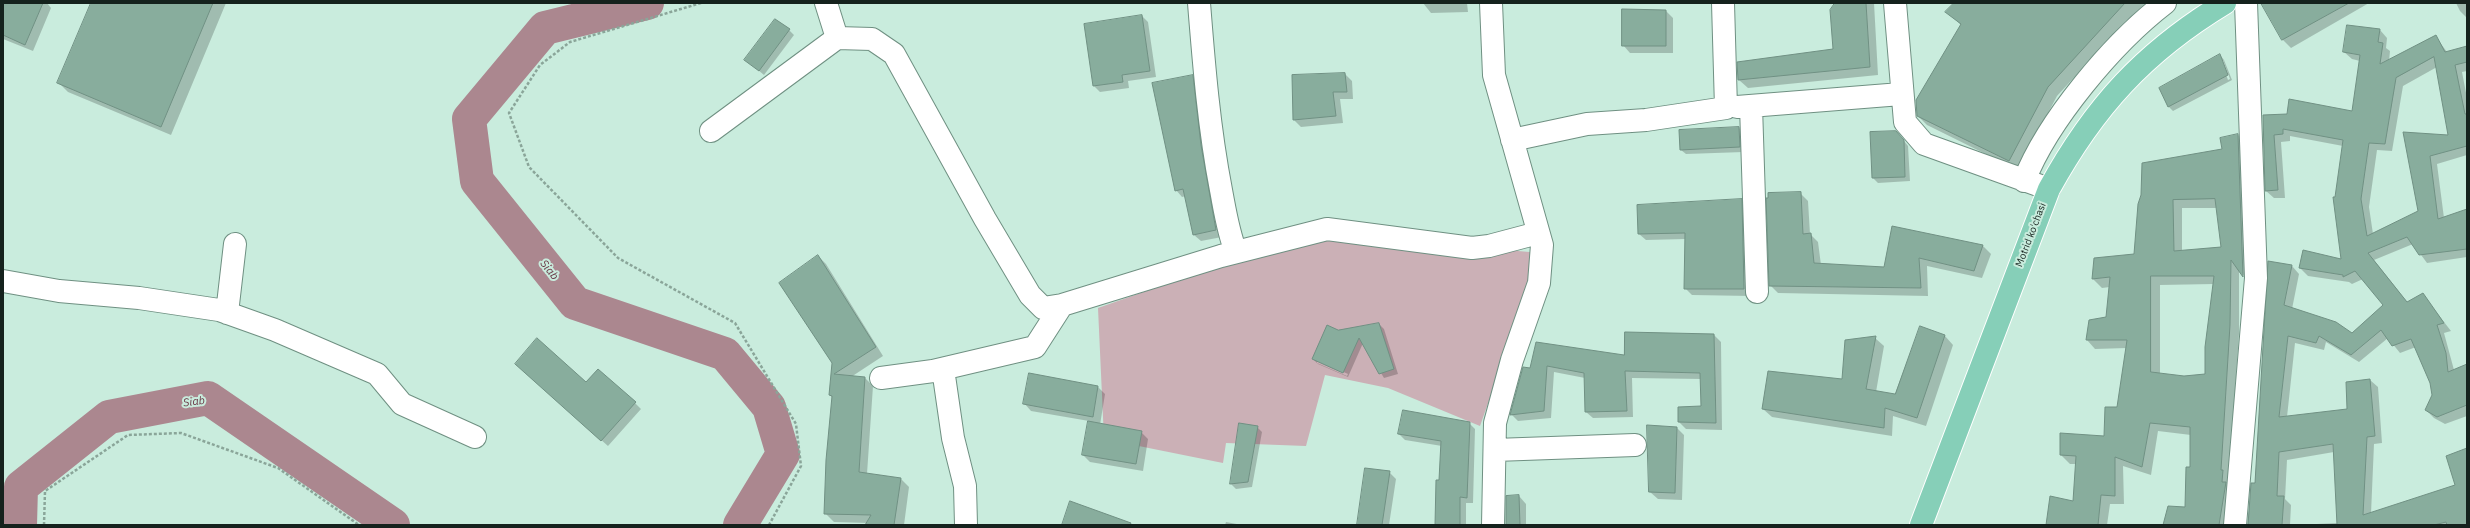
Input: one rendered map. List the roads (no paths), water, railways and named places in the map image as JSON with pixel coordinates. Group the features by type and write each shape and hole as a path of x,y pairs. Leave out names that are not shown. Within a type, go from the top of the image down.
{"main road":[{"name":"Motrid ko'chasi","path":"1922,525 2049,189 2074,145 2108,99 2160,47 2188,25 2225,3"}],"street":[{"path":"826,3 837,38"},
{"path":"1199,3 1206,92 1215,160 1230,237 1236,252"},
{"path":"1491,3 1494,75 1542,245 1539,284 1512,360 1495,423 1493,525"},
{"path":"1723,3 1726,108"},
{"path":"1895,3 1901,94 1905,122 1924,144 2049,189"},
{"path":"2024,181 2034,156 2057,121 2090,78 2126,38 2165,3"},
{"path":"2235,525 2256,278 2246,3"},
{"path":"711,130 837,38 872,39 894,54 981,212 1030,295 1043,308 1062,305 1236,252 1327,229 1472,248 1489,246 1538,233"},
{"path":"1512,140 1587,124 1646,120 1726,108 1901,94"},
{"path":"1751,106 1757,292"},
{"path":"227,313 235,244"},
{"path":"3,281 59,291 164,301 227,313 275,330 377,374 402,404 475,437"},
{"path":"881,378 943,369 1035,347 1062,305"},
{"path":"943,369 954,438 965,486 966,525"},
{"path":"1495,450 1635,445"}],"waterway":[{"name":"Siab","path":"647,3 545,28 469,119 477,181 575,303 725,354 769,407 783,454 740,525"},
{"name":"Siab","path":"20,525 21,487 109,417 208,398 393,525"}]}
